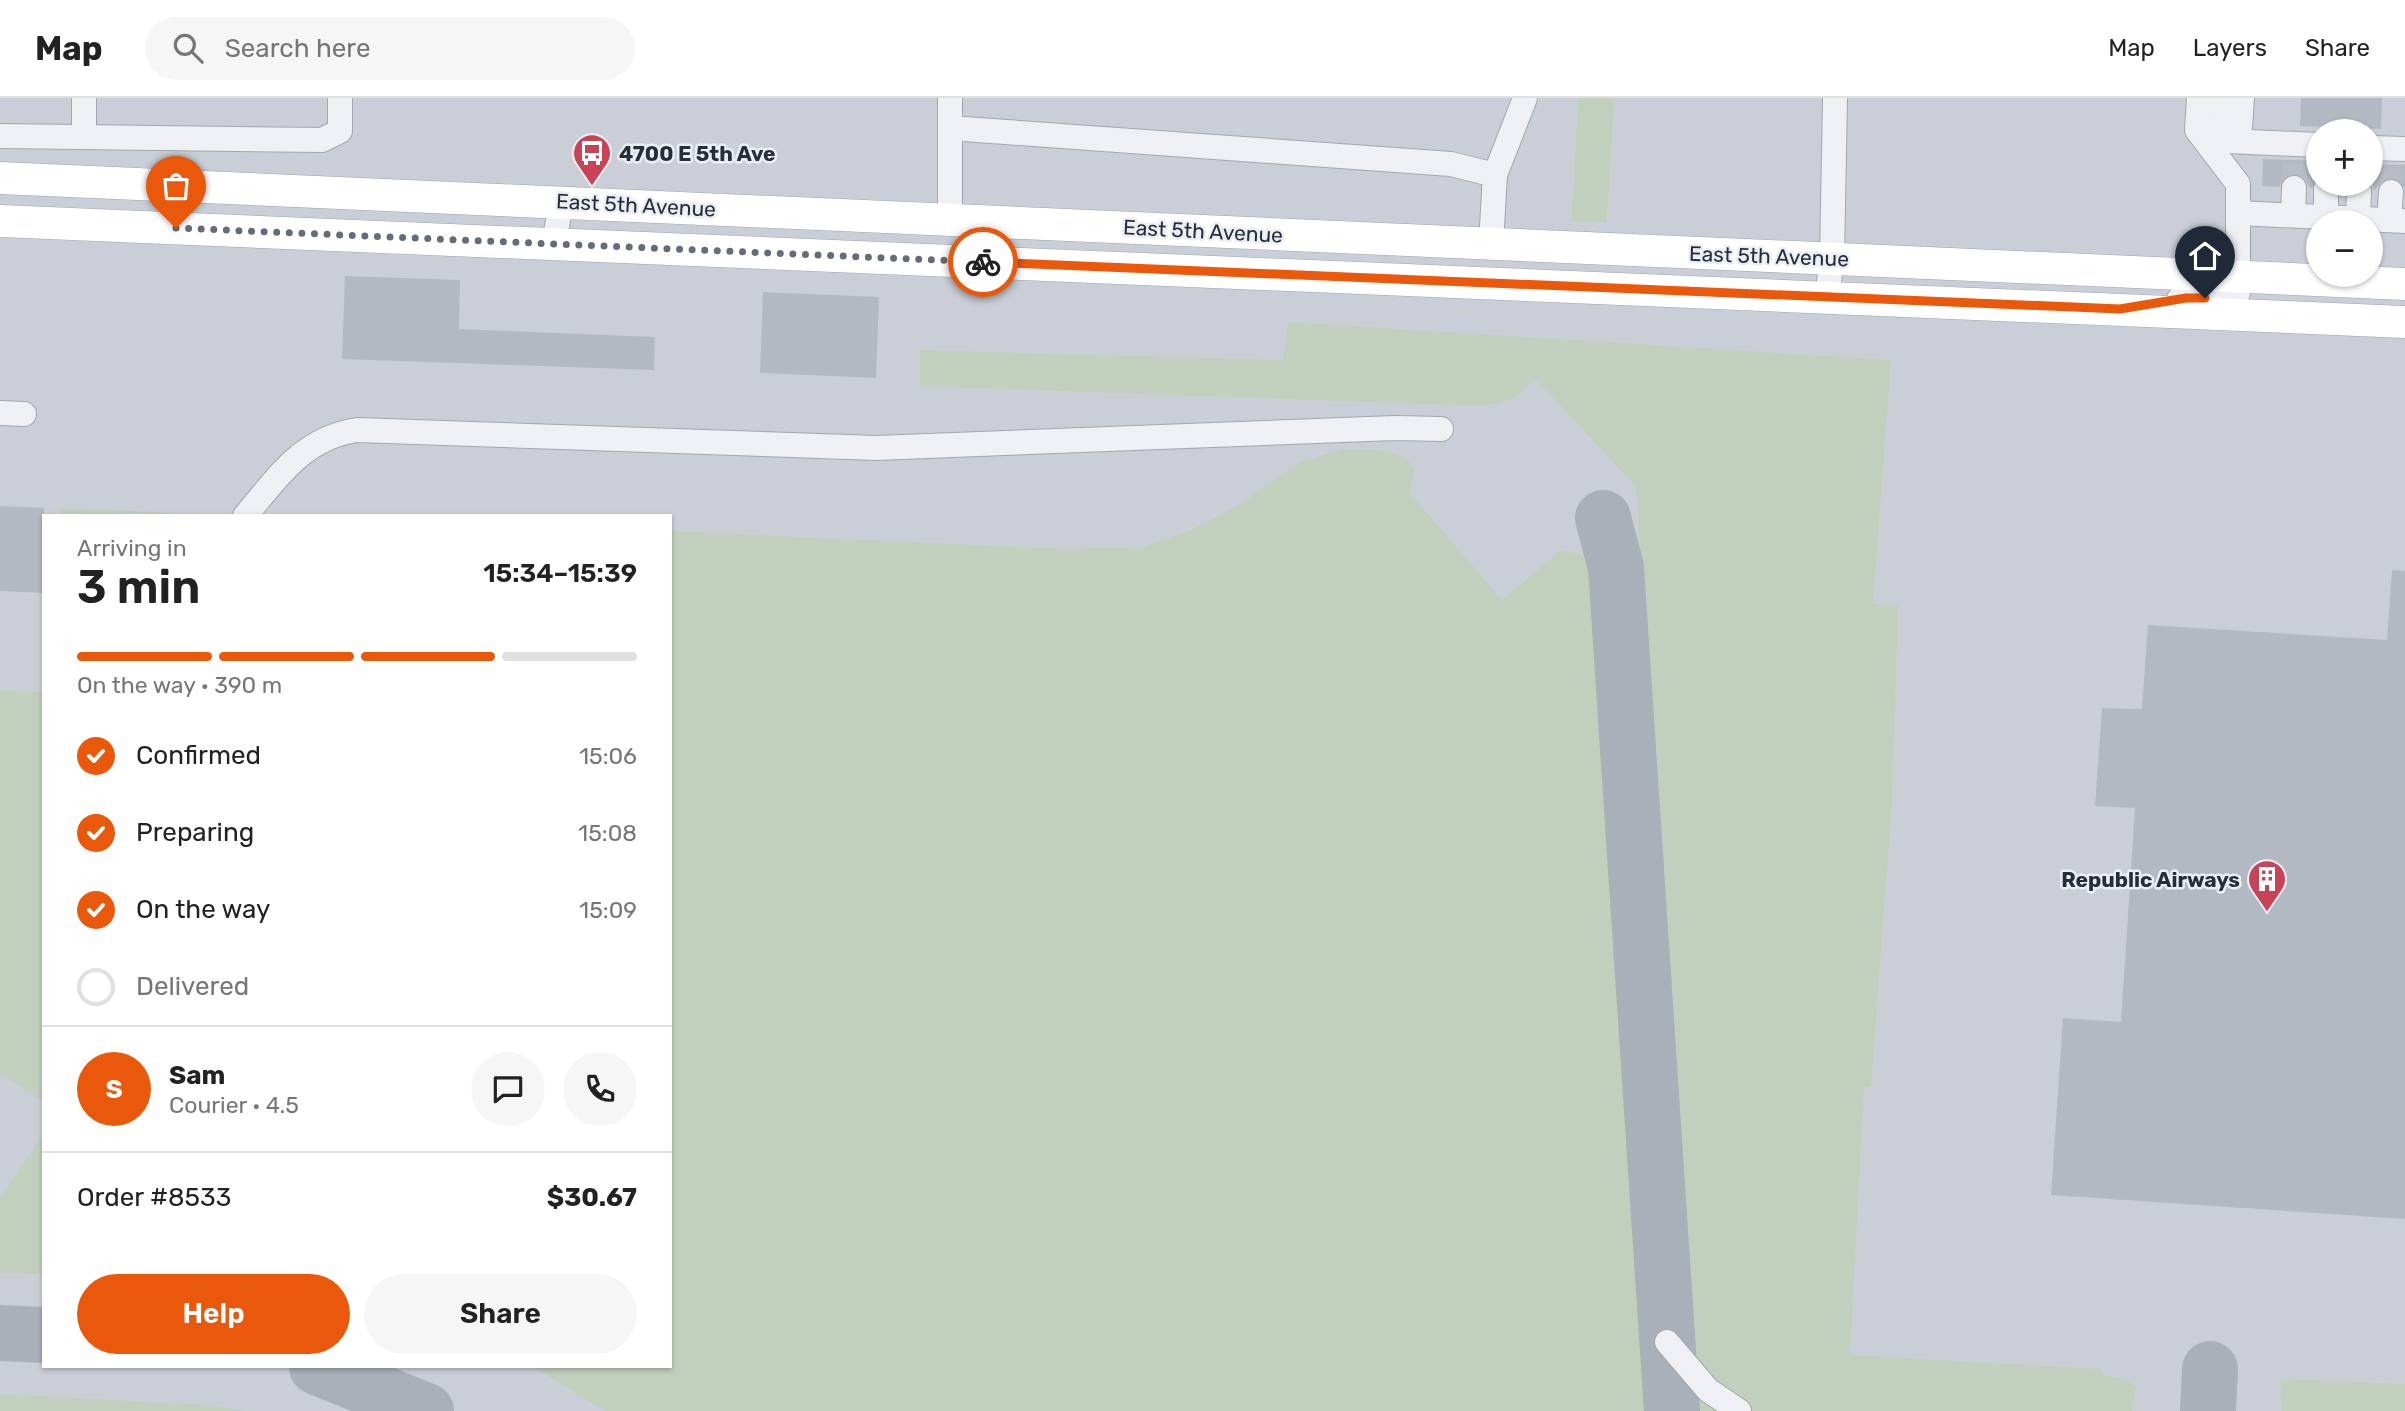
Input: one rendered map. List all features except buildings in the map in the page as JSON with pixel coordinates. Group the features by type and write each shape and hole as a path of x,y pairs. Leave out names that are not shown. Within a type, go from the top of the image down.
{"main road":[{"name":"East 5th Avenue","path":"0,178 2405,284"},
{"name":"East 5th Avenue","path":"0,221 2405,322"}],"lane":[{"path":"84,98 84,137"},
{"path":"0,136 322,140 340,131 340,98"},
{"path":"950,98 950,220"},
{"path":"1492,244 1495,175 1525,98"},
{"path":"1827,297 1832,258 1835,98"},
{"path":"2199,98 2197,130 2222,140 2303,150"},
{"path":"2120,309 2186,298 2224,298 2238,293 2238,184 2222,140 2222,98"},
{"path":"2222,140 2242,98"},
{"path":"950,128 1451,164 1495,175"},
{"path":"2293,215 2294,188"},
{"path":"2391,192 2397,220"},
{"path":"554,244 561,202"},
{"path":"2238,212 2306,216"},
{"path":"247,514 302,453 322,438 357,430 876,448 1395,428 1441,429"},
{"path":"1667,1342 1708,1390 1739,1411"}],"shaded area":[{"path":"0,98 1578,98 1571,222 1607,222 1615,98 2405,98 2405,1411 0,1411"}],"green space":[{"path":"1578,98 1615,98 1607,222 1571,222"},
{"path":"1288,322 1891,360 1873,604 1898,606 1892,800 1871,1087 1864,1087 1850,1355 2100,1369 2104,1375 2120,1378 2136,1386 2132,1411 1694,1411 1636,487 1536,379 1512,399 1484,406 920,386 920,350 1283,360"},
{"path":"1345,449 1385,451 1403,457 1415,471 1409,492 1502,600 1561,550 1582,555 1591,568 1646,1411 605,1411 535,1368 672,1368 672,531 1066,549 1142,547 1194,529 1240,504 1302,461"},
{"path":"60,508 204,514 60,514"},
{"path":"0,690 42,692 42,1101 0,1073"},
{"path":"42,1137 42,1274 0,1273 0,1198"},
{"path":"2280,1379 2405,1384 2405,1411 2282,1411"},
{"path":"0,1394 209,1405 244,1411 0,1411"}],"taxiway":[{"path":"1603,518 1616,568 1672,1411"},
{"path":"0,1333 42,1335"},
{"path":"319,1368 426,1411"},
{"path":"2208,1411 2210,1369"}],"tunnel":[{"path":"2294,188 2295,160"},
{"path":"2391,192 2392,165"}],"way so far":[{"path":"176,228 983,262"}],"place":[{"name":"4700 E 5th Ave","path":"592,187"},
{"name":"Republic Airways","path":"2267,913"}],"route":[{"path":"983,262 2120,309 2186,298 2205,298"}]}
